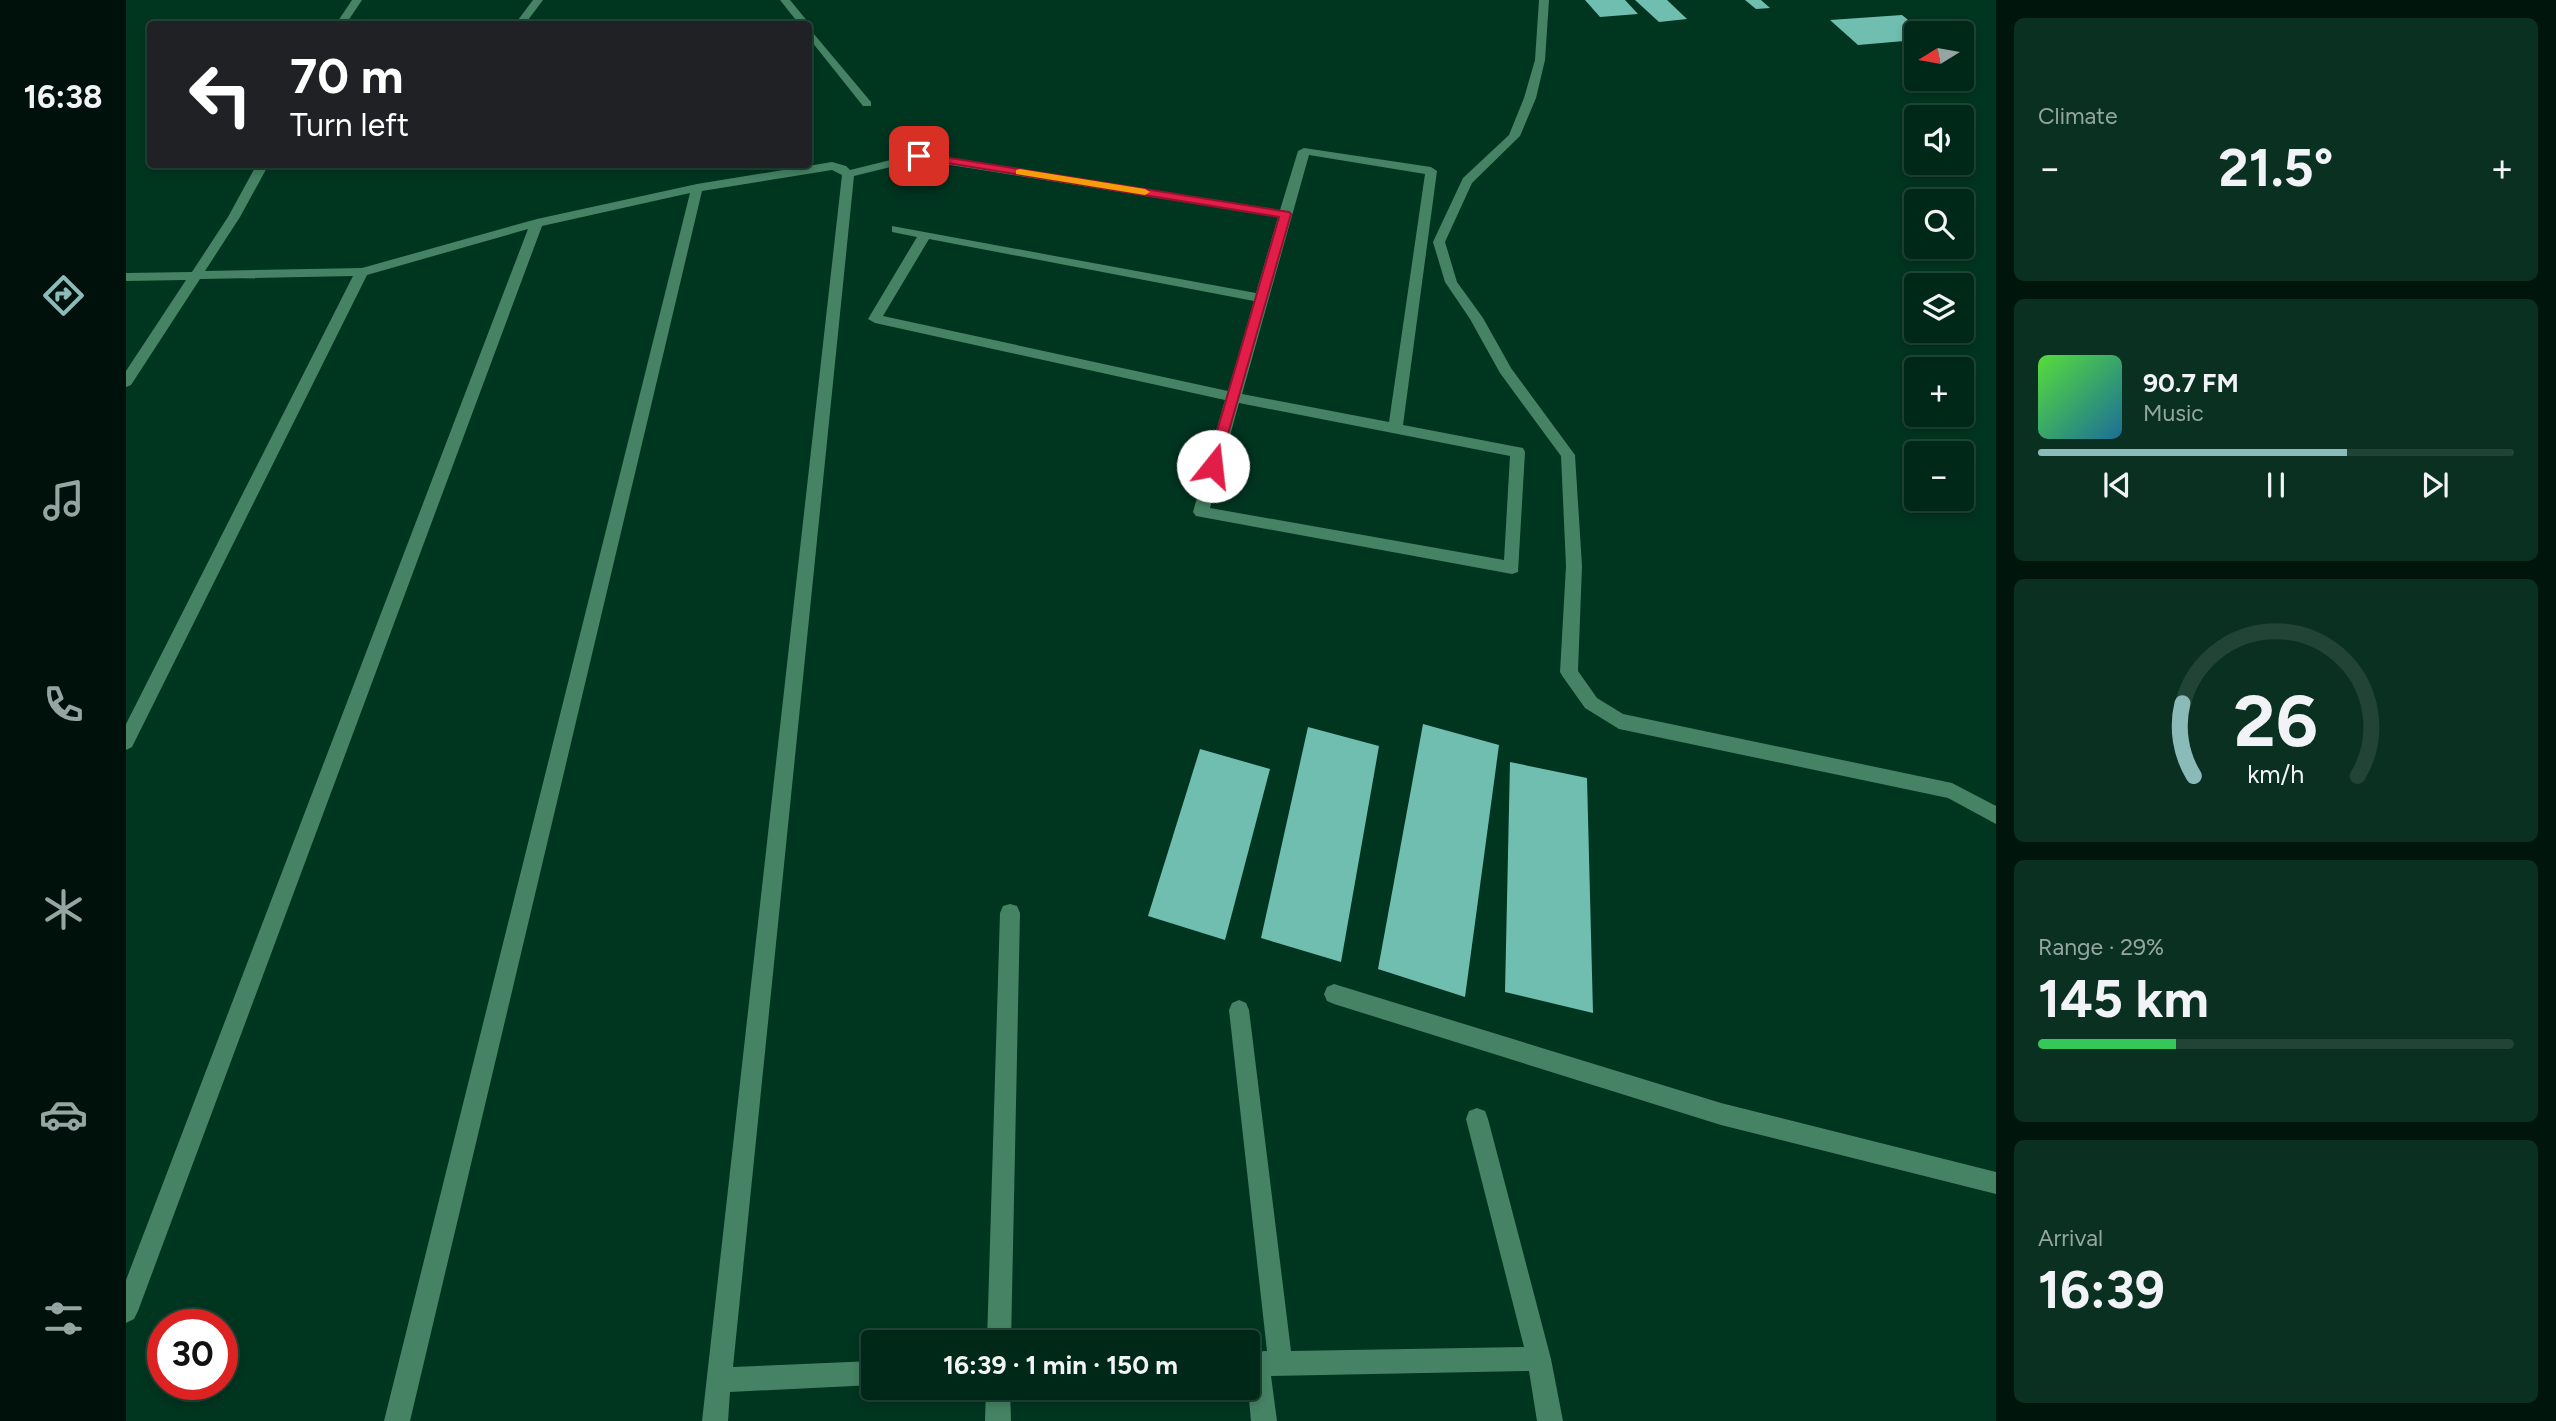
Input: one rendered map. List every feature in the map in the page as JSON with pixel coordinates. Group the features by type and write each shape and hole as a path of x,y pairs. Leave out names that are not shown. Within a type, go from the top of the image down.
{"street":[{"path":"343,21 357,0"},
{"path":"522,21 538,0"},
{"path":"785,0 802,21"},
{"path":"1544,0 1540,60 1530,98 1514,136 1467,181 1439,242 1451,282 1476,318 1505,370 1568,455 1574,566 1569,672 1591,703 1619,721 1952,791 1996,816"},
{"path":"812,35 867,104"},
{"path":"925,235 876,319 1233,397 1395,429 1518,452 1512,568 1200,512 1233,397 1285,214 1304,151 1432,171 1395,429"},
{"path":"848,174 919,156 1285,214"},
{"path":"126,276 362,272 537,223 697,188 832,166 842,168 848,174"},
{"path":"126,382 234,216 261,168"},
{"path":"715,1421 848,174"},
{"path":"397,1421 697,188"},
{"path":"126,1311 537,223"},
{"path":"896,229 1261,298"},
{"path":"126,742 362,272"},
{"path":"999,1330 1010,913"},
{"path":"1334,994 1721,1114 1996,1182"},
{"path":"1239,1010 1265,1421"},
{"path":"1477,1119 1539,1359 1550,1421"},
{"path":"1262,1363 1539,1359"},
{"path":"719,1380 861,1374"},
{"path":"998,1400 998,1421"}],"building":[{"path":"1585,0 1625,0 1638,14 1600,17"},
{"path":"1635,0 1667,0 1687,19 1659,22"},
{"path":"1745,0 1761,0 1770,8 1756,9"},
{"path":"1902,15 1909,21 1904,21 1904,41 1858,45 1830,20"},
{"path":"1423,724 1499,745 1465,997 1378,969"},
{"path":"1308,727 1379,746 1341,962 1261,938"},
{"path":"1200,749 1270,769 1225,940 1148,916"},
{"path":"1510,762 1587,778 1593,1013 1505,992"}],"slow traffic":[{"path":"1020,172 1145,192"}],"route":[{"path":"919,156 1285,214 1213,466"}]}
